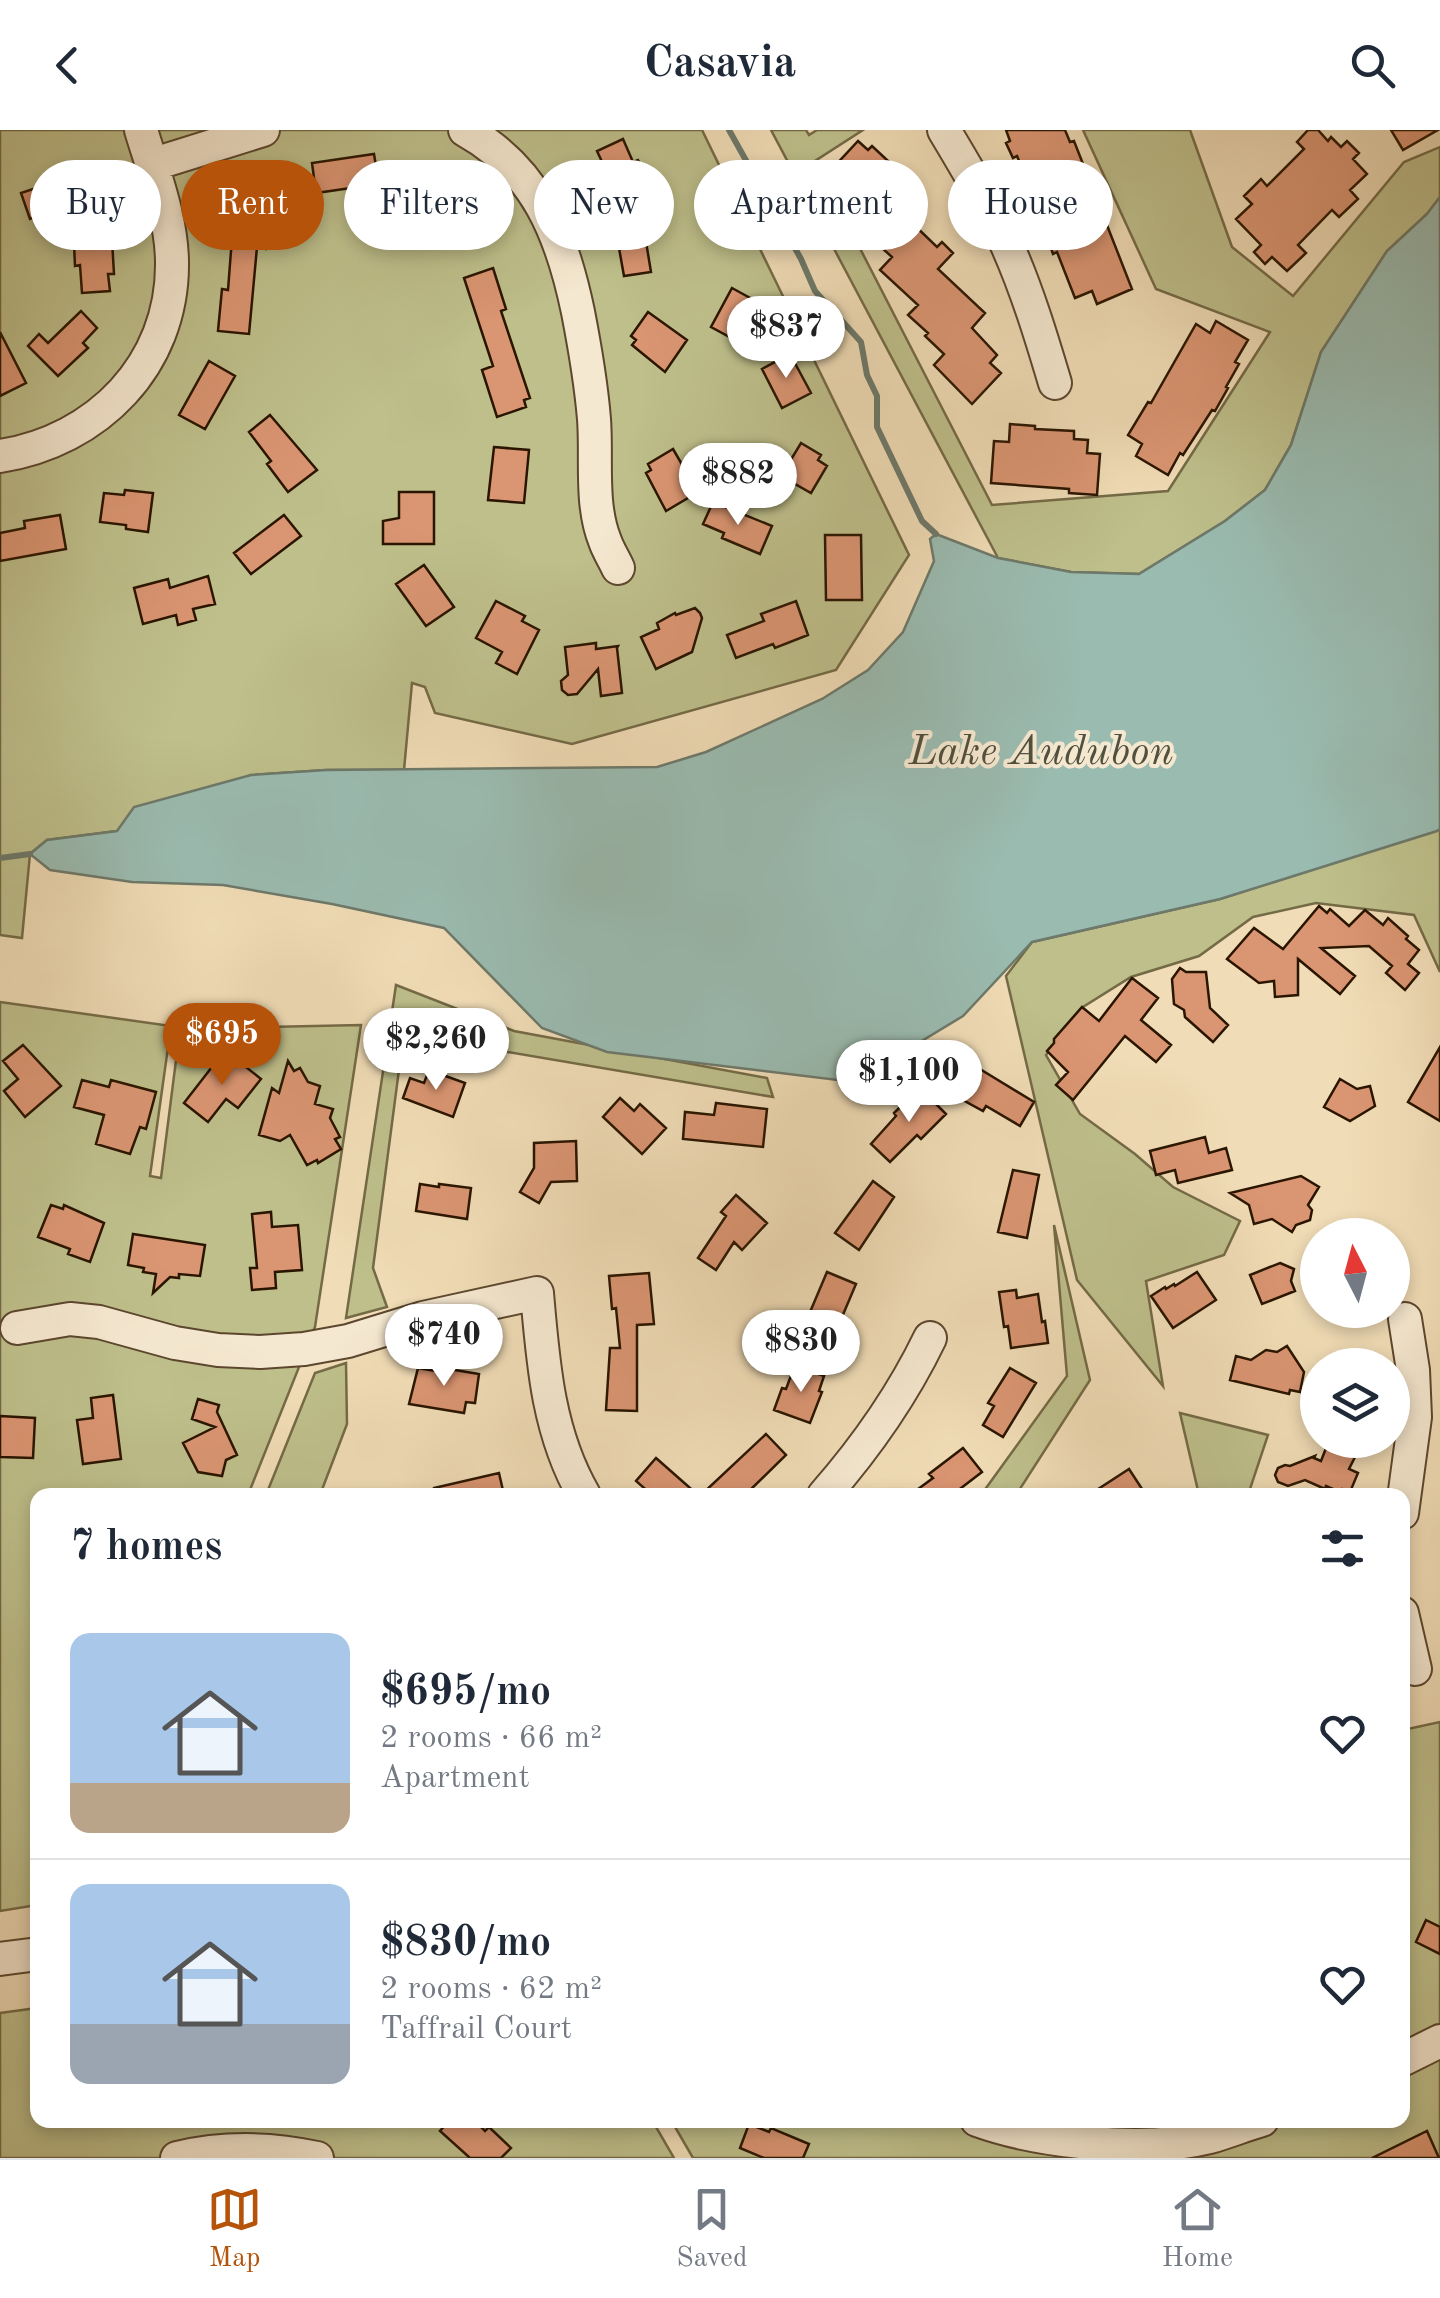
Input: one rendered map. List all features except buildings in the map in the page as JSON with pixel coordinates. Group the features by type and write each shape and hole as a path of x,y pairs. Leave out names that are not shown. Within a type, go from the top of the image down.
{"street":[{"path":"141,130 151,160"},
{"path":"161,161 263,130"},
{"path":"465,130 519,172 556,230 573,287 586,354 594,419 598,514 604,539 618,568"},
{"path":"944,130 1007,244 1055,383"},
{"path":"0,456 54,442 83,426 127,388 147,360 165,314 172,265 170,234 161,199"},
{"path":"17,1328 70,1319 99,1322 175,1343 260,1352 348,1341 423,1318 537,1293 549,1403 580,1488"},
{"path":"1405,1488 1415,1417 1406,1328"},
{"path":"830,1488 888,1414 930,1338"},
{"path":"1410,1639 1419,1668"},
{"path":"0,1959 30,1955"},
{"path":"1410,2056 1440,2041"},
{"path":"1015,2128 1073,2140 1123,2144 1173,2142 1237,2128"},
{"path":"176,2158 235,2150 274,2150 317,2158"}],"green space":[{"path":"0,130 702,130 717,160 694,160 694,250 760,250 909,555 836,670 572,744 435,713 425,687 412,683 404,770 251,775 117,831 47,840 30,854 22,938 0,935"},
{"path":"771,130 806,130 809,135 817,130 863,130 817,160 787,160"},
{"path":"1083,130 1190,130 1232,247 1293,296 1404,162 1440,147 1440,197 1387,251 1321,352 1291,445 1265,490 1225,521 1139,574 1071,572 998,558 835,250 861,250 992,505 1168,491 1270,332 1156,289 1113,195 1113,160 1097,160"},
{"path":"1440,829 1440,972 1414,915 1316,903 1253,917 1199,956 1131,977 1083,1007 1046,1055 1080,1114 1173,1187 1240,1221 1224,1255 1146,1281 1163,1386 1077,1280 1006,976 1032,942 1220,899"},
{"path":"396,985 514,1031 767,1078 773,1097 472,1046 440,1044 400,1062 373,1268 387,1307 346,1318"},
{"path":"0,1002 171,1026 150,1176 161,1178 180,1029 361,1025 315,1327 251,1488 30,1488 30,1906 0,1911"},
{"path":"1054,1225 1090,1380 1021,1488 986,1488 1067,1376"},
{"path":"346,1363 347,1424 323,1488 269,1488 315,1373"},
{"path":"1180,1413 1268,1435 1250,1488 1197,1488"},
{"path":"1440,1722 1440,2158 693,2158 676,2128 1410,2128 1410,1728"},
{"path":"30,2009 30,2128 657,2128 674,2158 0,2158 0,2013"}],"water":[{"name":"Lake Audubon","path":"1440,197 1437,831 1220,899 1032,942 963,1016 854,1082 607,1052 542,1028 444,928 223,885 132,882 50,870 30,854 47,840 117,831 134,807 251,775 326,770 657,767 706,752 822,699 868,670 903,632 934,561 930,539 936,534 998,558 1071,572 1139,574 1225,521 1265,490 1291,445 1321,352 1387,251"}],"waterway":[{"path":"729,130 815,291 861,342 867,375 877,396 877,427 922,521 936,534"},
{"path":"0,858 30,854"}]}
